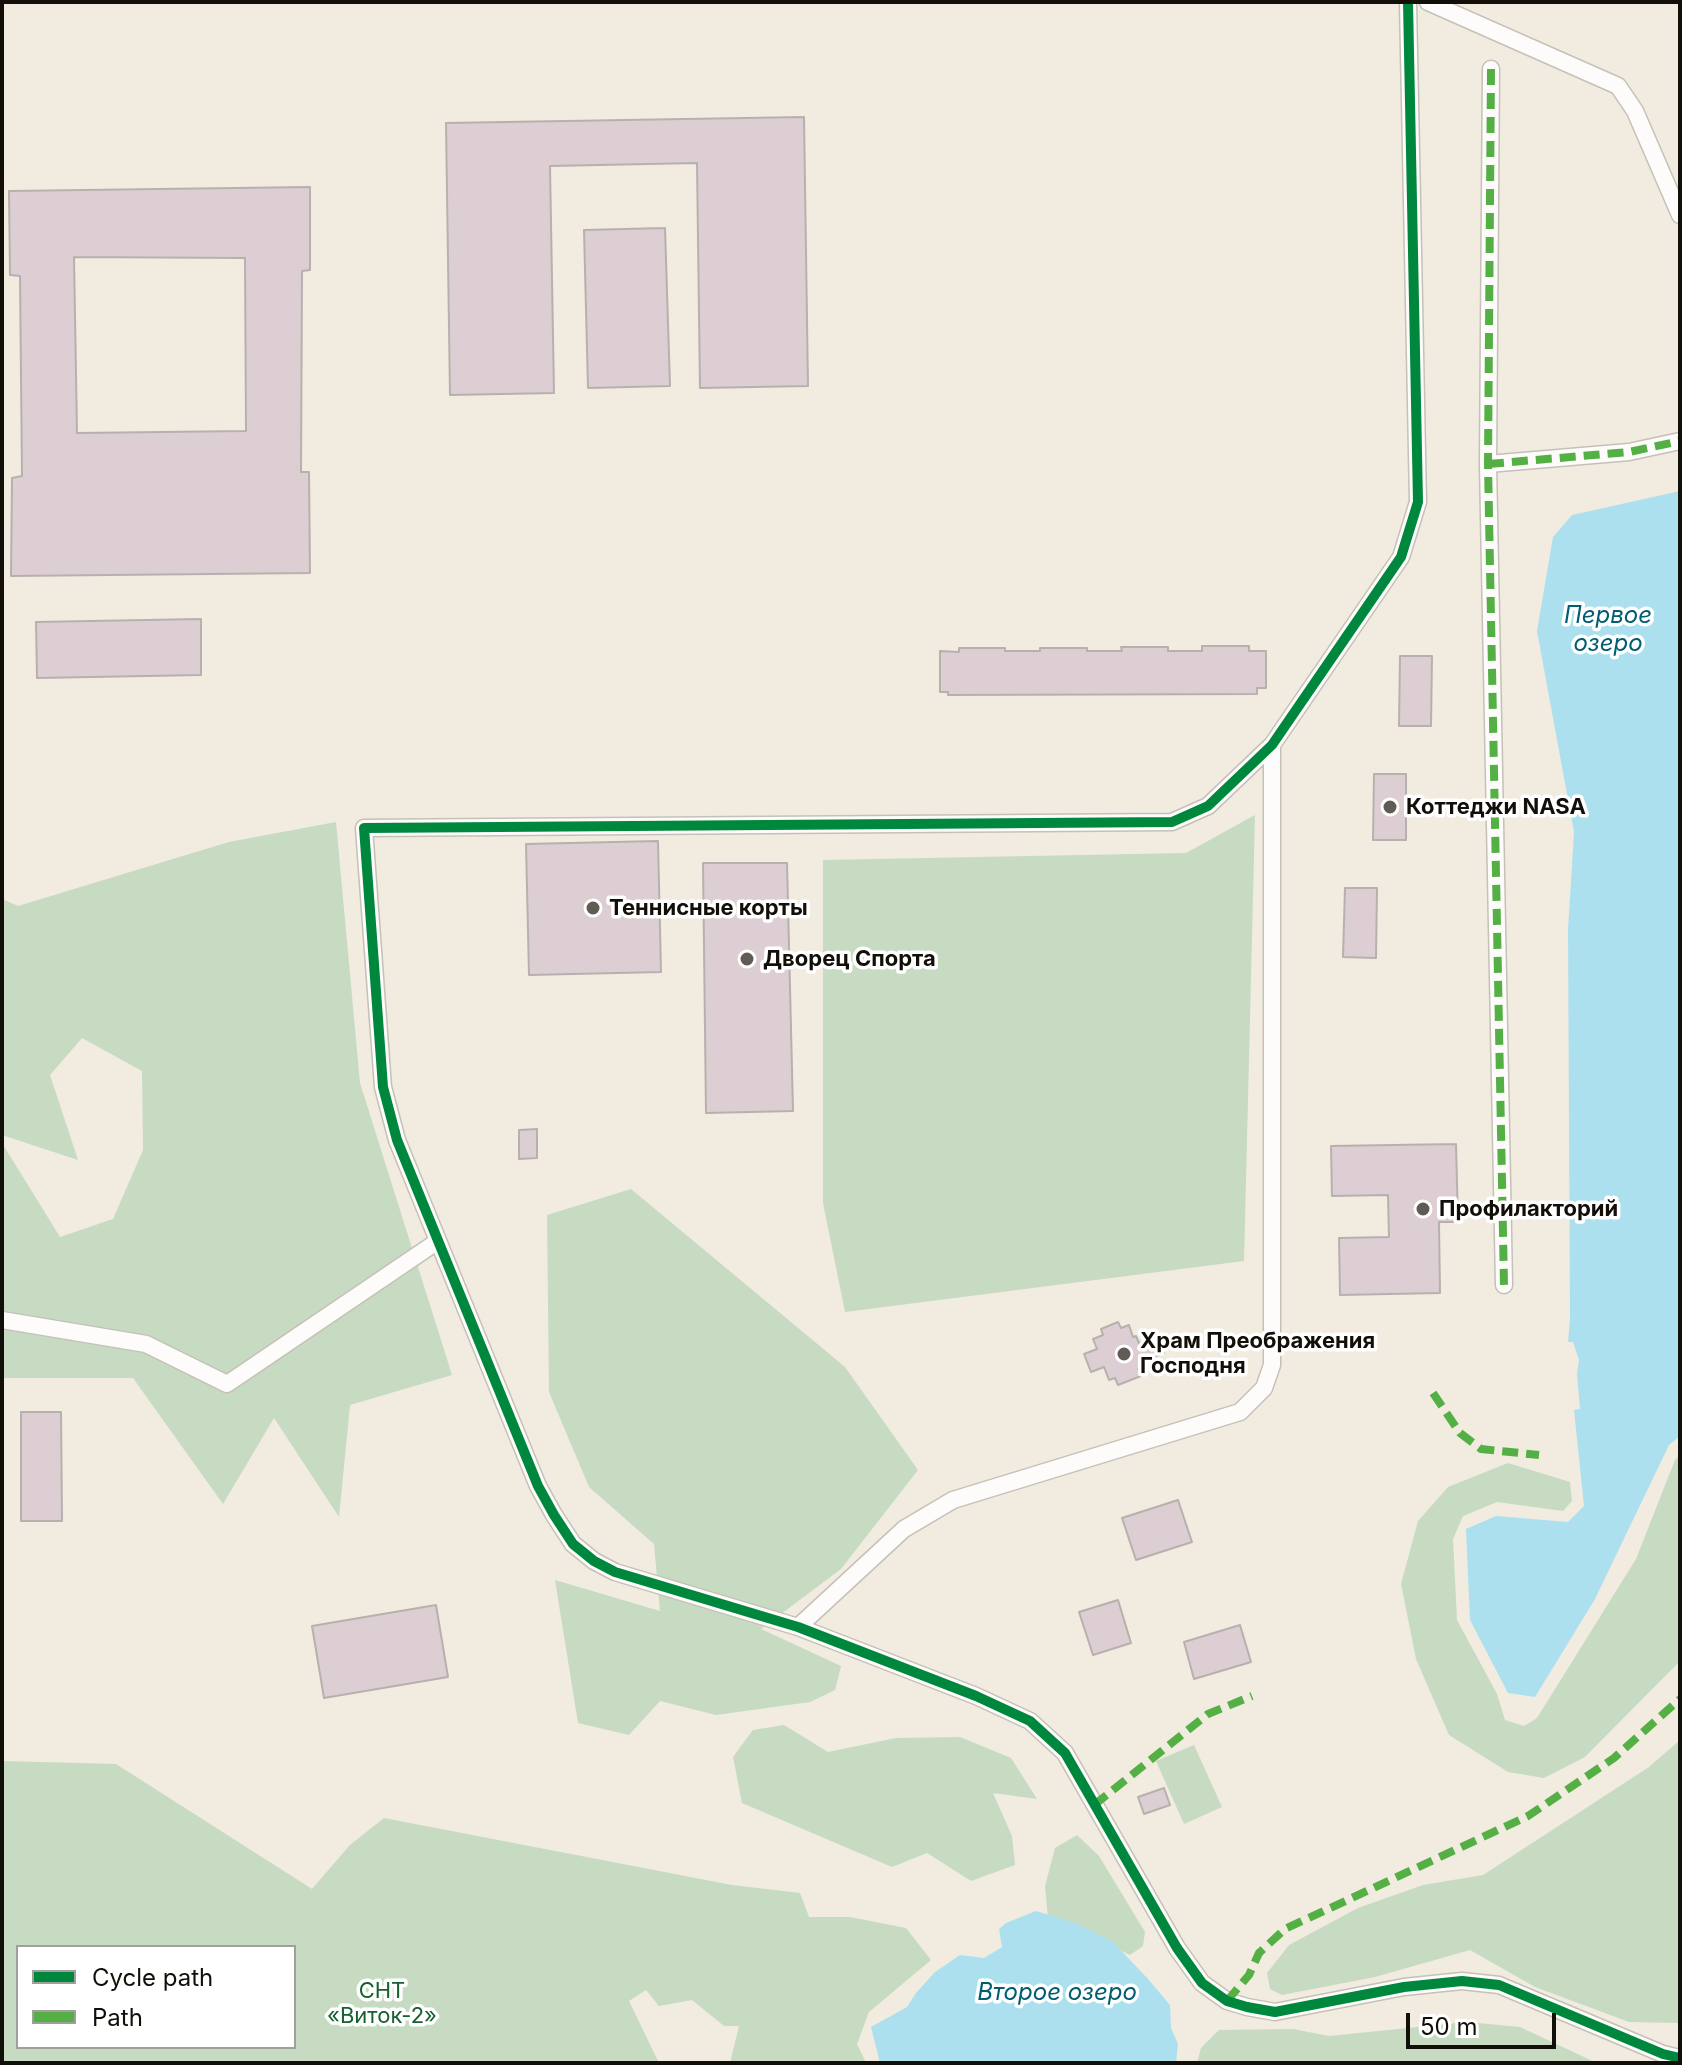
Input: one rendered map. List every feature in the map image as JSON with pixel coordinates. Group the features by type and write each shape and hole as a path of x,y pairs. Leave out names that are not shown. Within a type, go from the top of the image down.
{"street":[{"path":"1408,2 1418,502 1401,557 1272,745 1208,806 1172,822 364,828 383,1087 397,1140 538,1486 573,1544 594,1561 615,1572 798,1627 976,1696 1030,1721 1065,1753 1177,1948 1202,1983 1227,2001 1275,2012 1404,1987 1462,1981 1499,1985 1663,2054 1680,2058"},
{"path":"1428,2 1618,86 1635,111 1680,215"},
{"path":"1491,69 1488,464 1504,1285"},
{"path":"1488,464 1629,452 1680,441"},
{"path":"798,1627 904,1529 953,1500 1240,1412 1264,1388 1272,1365 1272,745"},
{"path":"2,1320 146,1344 227,1384 438,1241"}],"green space":[{"path":"1255,815 1244,1261 845,1312 823,1203 823,860 1186,853"},
{"path":"336,822 360,1083 452,1375 350,1405 339,1517 274,1418 223,1504 133,1378 2,1378 2,1143 60,1237 113,1219 143,1150 142,1071 82,1038 50,1075 78,1160 2,1135 2,899 18,906 229,842"},
{"path":"631,1189 845,1367 918,1470 841,1569 761,1629 841,1666 835,1690 810,1702 716,1715 660,1701 629,1735 578,1723 555,1580 660,1611 654,1544 589,1487 549,1392 547,1215"},
{"path":"1680,1455 1680,1661 1585,1757 1544,1778 1508,1772 1449,1735 1416,1659 1401,1584 1418,1521 1448,1487 1508,1463 1570,1482 1572,1501 1563,1511 1497,1502 1463,1516 1453,1539 1457,1620 1497,1694 1505,1720 1524,1726 1537,1718 1636,1559 1675,1460"},
{"path":"784,1725 828,1752 896,1738 960,1737 1011,1758 1037,1799 993,1793 1012,1836 1015,1865 971,1881 927,1853 892,1867 742,1803 733,1757 753,1730"},
{"path":"1680,1740 1680,2023 1629,2022 1535,1987 1470,1950 1375,1977 1282,1995 1270,1989 1267,1973 1289,1945 1358,1908 1423,1885 1483,1875 1649,1767"},
{"path":"1194,1745 1222,1807 1184,1824 1156,1761"},
{"name":"СНТ «Виток-2»","path":"2,1761 116,1764 312,1889 350,1845 384,1818 732,1885 800,1893 809,1917 850,1917 906,1928 931,1960 869,2012 857,2044 866,2063 730,2063 739,2026 724,2026 692,2000 659,2006 646,1990 629,2001 659,2063 2,2063"},
{"path":"1077,1835 1099,1856 1145,1932 1143,1946 1130,1955 1048,1918 1045,1886 1055,1848"},
{"path":"1467,2022 1520,2027 1597,2063 1197,2063 1201,2048 1219,2030 1293,2029 1329,2036"}],"water":[{"name":"Первое озеро","path":"1680,491 1680,1436 1669,1445 1595,1599 1535,1697 1508,1693 1470,1620 1466,1529 1496,1516 1568,1522 1584,1506 1574,1410 1580,1409 1579,1360 1573,1342 1568,1342 1568,929 1574,832 1537,631 1553,537 1572,515"},
{"name":"Второе озеро","path":"1036,1911 1073,1922 1113,1942 1148,1979 1170,2005 1171,2028 1178,2044 1176,2063 880,2063 871,2027 907,2007 935,1972 960,1955 984,1958 1002,1947 999,1929"}],"building":[{"path":"804,117 808,386 700,388 697,163 550,166 554,393 450,395 446,123"},
{"path":"310,187 310,270 302,271 301,472 309,472 310,573 11,576 12,478 22,476 20,276 10,275 9,191","holes":["74,257 245,258 246,431 77,433"]},
{"path":"665,228 670,386 588,388 584,230"},
{"path":"201,619 201,675 37,678 36,622"},
{"path":"1202,646 1249,646 1249,651 1266,651 1266,688 1257,688 1257,694 948,695 948,692 940,692 940,651 959,652 959,648 1040,651 1040,648 1087,648 1087,651 1122,651 1121,647 1168,647 1168,651 1202,651"},
{"path":"1400,656 1432,656 1431,726 1399,726"},
{"name":"Коттеджи NASA","path":"1374,774 1406,774 1406,840 1373,840"},
{"name":"Теннисные корты","path":"658,841 661,972 529,975 526,844"},
{"name":"Дворец Спорта","path":"703,863 787,863 793,1111 706,1113"},
{"path":"1345,888 1377,888 1376,958 1343,957"},
{"path":"537,1129 537,1158 519,1159 519,1130"},
{"name":"Профилакторий","path":"1456,1144 1458,1222 1439,1222 1440,1293 1340,1295 1339,1238 1389,1237 1388,1195 1332,1196 1331,1146"},
{"name":"Храм Преображения Господня","path":"1118,1322 1121,1328 1129,1325 1139,1343 1157,1336 1164,1353 1143,1361 1145,1366 1138,1369 1141,1376 1118,1385 1115,1378 1109,1380 1104,1367 1091,1372 1084,1354 1097,1349 1093,1339 1103,1335 1101,1329"},
{"path":"21,1412 61,1412 62,1521 21,1521"},
{"path":"1178,1500 1192,1542 1136,1560 1122,1518"},
{"path":"1118,1600 1131,1643 1093,1655 1079,1612"},
{"path":"436,1605 448,1677 324,1698 312,1626"},
{"path":"1240,1625 1251,1662 1194,1679 1184,1642"},
{"path":"1164,1788 1170,1805 1144,1814 1138,1797"}],"marked path":[{"path":"1491,69 1488,464 1504,1285"},
{"path":"1488,464 1629,452 1680,441"},
{"path":"1433,1393 1460,1433 1481,1449 1539,1455"},
{"path":"1094,1805 1208,1714 1252,1696"},
{"path":"1227,2001 1249,1975 1259,1953 1285,1929 1528,1816 1614,1758 1680,1699"}],"cycle path":[{"path":"1408,2 1418,502 1401,557 1272,745 1208,806 1172,822 364,828 383,1087 397,1140 538,1486 573,1544 594,1561 615,1572 798,1627 976,1696 1030,1721 1065,1753 1177,1948 1202,1983 1227,2001 1275,2012 1404,1987 1462,1981 1499,1985 1663,2054 1680,2058"}],"place":[{"name":"Коттеджи NASA","path":"1390,807"},
{"name":"Теннисные корты","path":"593,908"},
{"name":"Дворец Спорта","path":"747,959"},
{"name":"Профилакторий","path":"1423,1209"},
{"name":"Храм Преображения Господня","path":"1124,1354"}]}
